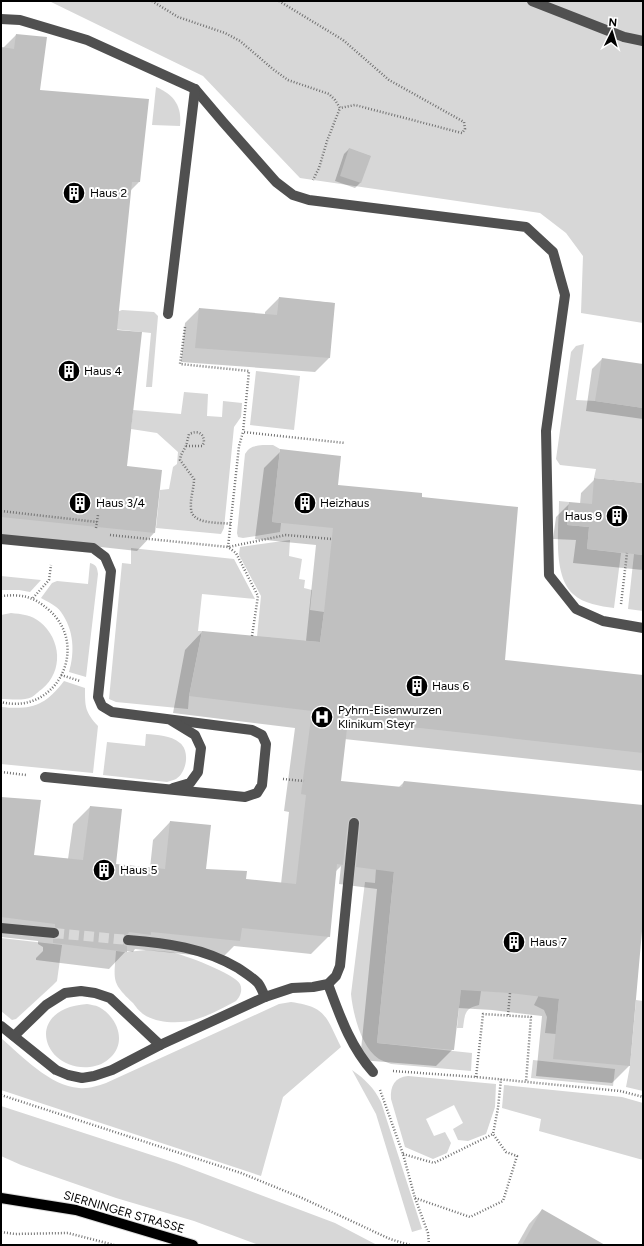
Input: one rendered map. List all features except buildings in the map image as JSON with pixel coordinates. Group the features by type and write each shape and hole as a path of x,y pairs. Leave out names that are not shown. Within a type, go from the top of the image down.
{"main road":[{"name":"SIERNINGER STRASSE","path":"1,1198 76,1210 192,1245"}],"street":[{"path":"532,1 624,37 643,41"},
{"path":"1,19 20,20 87,40 195,89 276,182 293,195 309,200 526,227 553,252 565,294 546,431 549,575 576,609 603,621 643,628"},
{"path":"168,314 195,89"},
{"path":"1,539 93,548 106,557 111,571 98,697 102,706 112,712 252,730 262,735 266,744 262,785 257,793 245,797 45,777"},
{"path":"165,790 190,783 198,772 201,748 195,735 169,719"},
{"path":"1,1026 56,1070 68,1075 82,1078 112,1070 160,1045 265,996 292,988 313,987 328,984 336,976 340,966 354,823"},
{"path":"1,928 54,933"},
{"path":"128,940 161,942 207,953 250,975 259,984 265,996"},
{"path":"328,984 352,1043 362,1060 373,1072"},
{"path":"14,1036 46,1004 65,993 81,991 95,993 110,998 160,1045"}],"path":[{"path":"152,1 178,17 225,33 240,41 288,80 329,94 340,108"},
{"path":"279,1 343,40 389,80 464,122 465,129 462,133 355,105 340,108"},
{"path":"309,200 312,182 319,168 327,141 340,108"},
{"path":"185,325 180,364 249,371 243,432 239,446 228,547"},
{"path":"186,446 202,446 204,443 202,435 199,432 189,434 180,460 194,479 191,508 192,514 196,519 201,521 231,524"},
{"path":"243,432 345,443"},
{"path":"1,511 97,522"},
{"path":"96,527 98,515"},
{"path":"55,523 56,517"},
{"path":"103,534 228,547 286,535 332,539"},
{"path":"228,547 236,553 258,596 252,636"},
{"path":"619,624 627,553"},
{"path":"33,598 49,580 50,565"},
{"path":"1,596 23,595 33,598 54,615 62,626 67,638 68,651 66,663 61,675 48,692 37,700 21,704 1,702"},
{"path":"61,675 86,683"},
{"path":"1,772 45,777"},
{"path":"508,1015 510,993"},
{"path":"476,1077 483,1014 531,1017 526,1082"},
{"path":"429,1245 428,1233 415,1198 403,1154 373,1072 401,1071 501,1079 620,1091 643,1097"},
{"path":"492,1134 498,1108 501,1079"},
{"path":"1,1095 241,1173 302,1198 390,1239 410,1245"},
{"path":"403,1154 434,1163 492,1134"},
{"path":"415,1198 470,1216 503,1201 518,1156 506,1152 492,1134"},
{"path":"1,1232 15,1234 68,1233 114,1245"}],"shaded area":[{"path":"49,1 643,1 643,323 581,313 583,256 566,233 540,213 300,178 203,76"},
{"path":"156,87 163,90 176,102 180,113 180,126 152,125"},
{"path":"122,310 154,312 158,316 152,387 146,387 151,333 113,329 117,312"},
{"path":"584,344 576,400 595,401 643,408 643,483 594,478 596,469 560,465 556,459 571,352 576,346"},
{"path":"256,371 300,376 294,430 250,425"},
{"path":"184,392 208,394 207,416 222,417 223,401 242,403 241,417 234,427 224,528 221,534 156,528 160,490 169,489 173,467 177,464 178,452 157,433 131,429 133,410 181,414"},
{"path":"273,445 280,449 272,522 281,523 280,532 243,538 238,537 237,533 245,454 255,446"},
{"path":"559,501 569,502 567,525 589,527 587,549 621,553 614,608 592,604 582,600 573,594 566,585 559,563"},
{"path":"290,540 289,556 302,559 299,579 305,580 304,588 312,590 310,610 324,612 320,642 257,637 261,596 239,555 240,547"},
{"path":"131,548 234,559 255,599 202,594 198,631 202,631 189,696 188,709 116,702 109,699 122,563 131,564"},
{"path":"634,554 643,555 643,611 628,609"},
{"path":"90,563 96,567 98,574 86,677 69,672 73,649 69,626 59,610 41,598 52,583 57,581 88,584"},
{"path":"1,576 41,580 30,592 19,590 1,590"},
{"path":"11,613 26,615 40,622 52,637 56,646 57,655 57,664 49,682 32,697 17,700 1,699 1,615"},
{"path":"64,681 85,688 85,700 88,713 98,726 93,773 1,764 1,707 30,707 44,701"},
{"path":"146,734 168,737 180,743 185,751 186,761 183,772 180,776 167,782 103,775 107,742 145,746"},
{"path":"376,869 394,871 377,1043 472,1053 471,1071 391,1064 380,1060 367,1047 359,1030 351,994 365,882 375,883"},
{"path":"1,938 62,945 57,981 16,1019 12,1020 1,1011"},
{"path":"146,950 170,952 197,960 219,970 229,975 240,984 240,995 236,1001 191,1021 170,1022 155,1020 140,1012 117,985 115,975 116,951 127,952"},
{"path":"463,965 481,991 479,1005 468,1010 465,1016 463,1028 457,1028"},
{"path":"540,974 561,975 556,1034 545,1033 547,1017 544,1010 534,1005 538,997"},
{"path":"636,1000 643,1001 643,1091 626,1087 630,1066"},
{"path":"291,1002 312,1007 324,1015 341,1047 283,1097 261,1176 1,1090 1,1038 47,1076 68,1086 90,1088 106,1083 279,1004"},
{"path":"87,1004 99,1007 111,1017 118,1030 118,1044 116,1051 111,1057 101,1064 90,1067 74,1066 61,1060 51,1051 46,1039 47,1027 53,1017 67,1008"},
{"path":"533,1060 615,1069 613,1086 531,1078"},
{"path":"352,1070 369,1084 381,1102 422,1229 412,1232 376,1114"},
{"path":"408,1076 496,1084 495,1107 486,1134 468,1141 458,1140 453,1129 463,1123 454,1105 426,1119 434,1136 445,1132 451,1143 447,1153 433,1159 405,1147 391,1099 391,1090 397,1080"},
{"path":"504,1085 622,1097 643,1103 643,1160 539,1131 541,1119 502,1108"},
{"path":"1,1106 176,1163 335,1223 377,1245 259,1245 194,1221 116,1198 21,1165 1,1156"}],"tunnel":[{"path":"54,933 128,940"}],"place":[{"name":"Haus 2","path":"74,193"},
{"name":"Haus 4","path":"69,371"},
{"name":"Haus 3/4","path":"80,503"},
{"name":"Heizhaus","path":"305,503"},
{"name":"Haus 9","path":"617,516"},
{"name":"Haus 6","path":"417,686"},
{"name":"Pyhrn-Eisenwurzen Klinikum Steyr","path":"322,717"},
{"name":"Haus 5","path":"104,870"},
{"name":"Haus 7","path":"514,942"}]}
